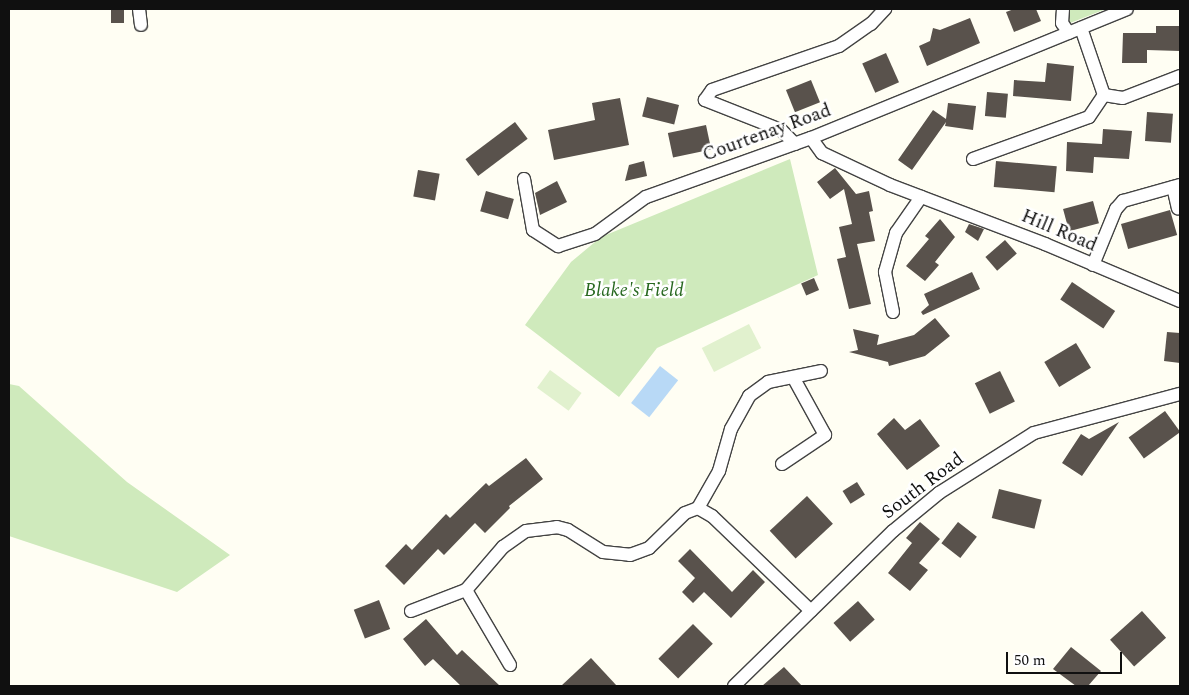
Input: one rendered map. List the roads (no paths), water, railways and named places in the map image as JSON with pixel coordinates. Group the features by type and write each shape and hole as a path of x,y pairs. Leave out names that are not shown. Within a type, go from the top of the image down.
{"street":[{"path":"139,9 141,25"},
{"path":"796,144 781,130 705,100 712,90 839,46 871,24 885,9"},
{"path":"1063,9 1062,23 1074,31 1104,95"},
{"name":"Courtenay Road","path":"524,180 534,230 558,246 595,234 646,197 812,138 1127,9"},
{"path":"1104,95 1123,98 1180,76"},
{"path":"973,159 1089,117 1104,95"},
{"name":"Hill Road","path":"812,138 822,153 921,197 1180,301"},
{"path":"1093,265 1116,208 1123,201 1177,186 1178,208"},
{"path":"893,312 885,272 896,233 921,197"},
{"path":"412,611 466,590 504,547 526,531 557,527 568,530 603,552 630,555 649,548 685,513 698,508 719,472 731,429 749,396 768,382 821,371"},
{"path":"782,464 825,435 793,377"},
{"name":"South Road","path":"734,686 893,531 938,493 1034,433 1180,394"},
{"path":"698,508 712,516 812,611"},
{"path":"466,590 510,665"}],"water":[{"path":"660,366 678,380 649,417 631,403"}],"park label":[{"name":"Blake's Field","path":"634,291"}]}
